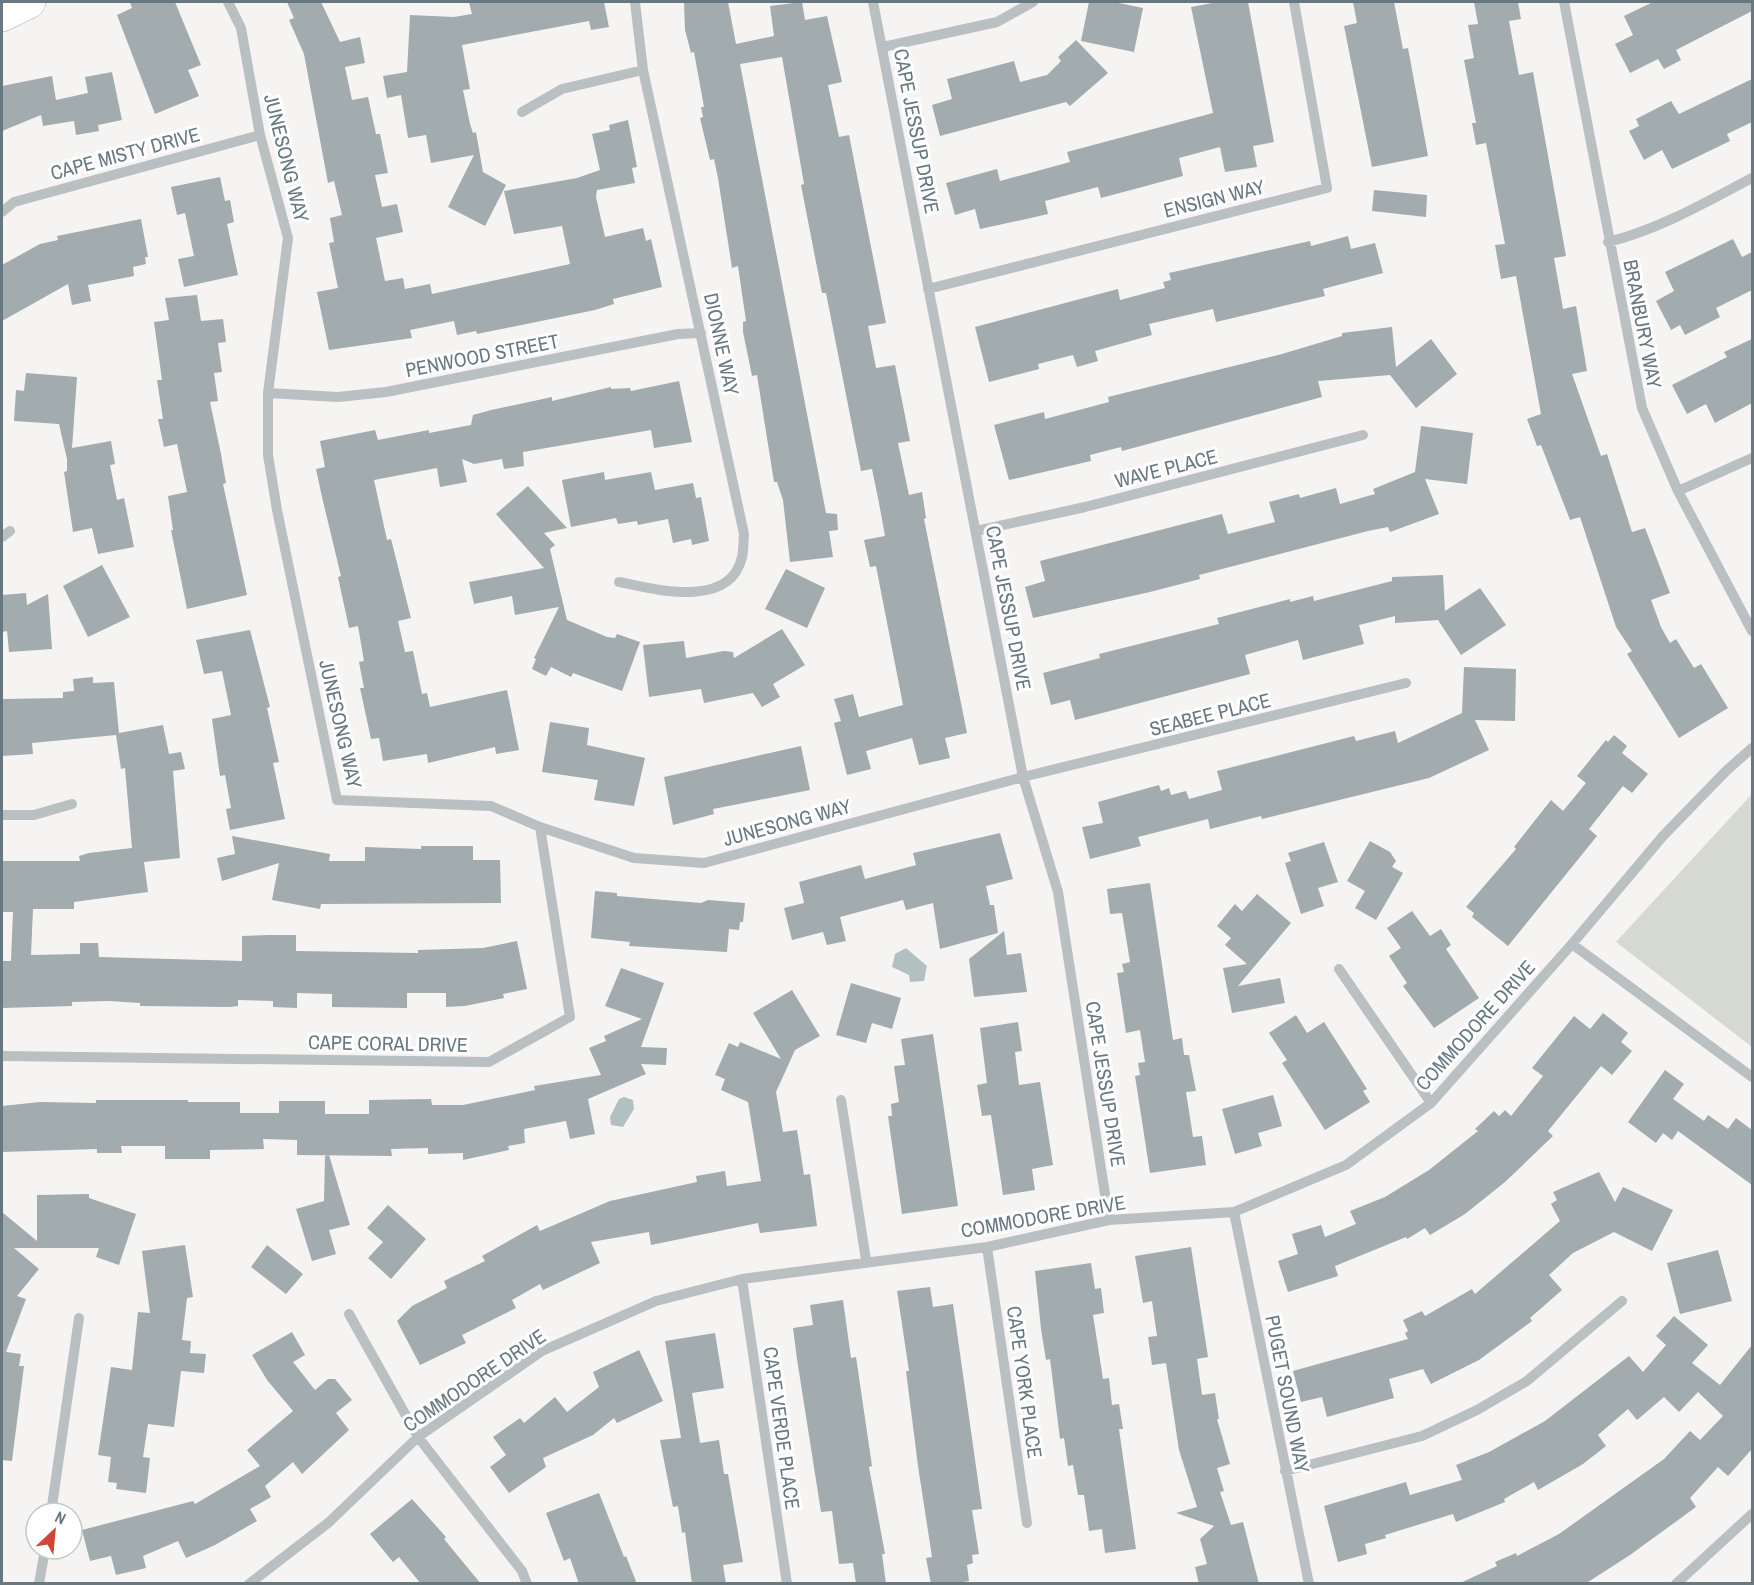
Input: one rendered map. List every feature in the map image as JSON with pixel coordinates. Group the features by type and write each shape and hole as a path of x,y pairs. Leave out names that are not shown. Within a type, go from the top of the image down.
{"main road":[{"path":"2,15 28,2"}],"street":[{"name":"JUNESONG WAY","path":"228,2 242,28 260,135 288,238 268,393 268,456 336,800 491,806 540,827 634,858 704,863 1023,777"},
{"name":"DIONNE WAY","path":"619,582 689,593 714,588 732,576 742,559 744,534 643,70 635,2"},
{"name":"CAPE JESSUP DRIVE","path":"873,2 1023,777 1058,892 1109,1220"},
{"path":"883,47 997,22 1033,2"},
{"name":"ENSIGN WAY","path":"928,289 1327,188 1294,2"},
{"name":"BRANBURY WAY","path":"1564,2 1608,242 1642,408 1678,491 1752,631"},
{"path":"522,112 562,89 643,70"},
{"name":"CAPE MISTY DRIVE","path":"2,212 14,202 260,135"},
{"path":"1608,242 1634,235 1666,222 1752,178"},
{"name":"PENWOOD STREET","path":"268,393 338,397 386,392 678,334 701,333"},
{"name":"WAVE PLACE","path":"976,531 1085,507 1363,435"},
{"path":"1678,491 1752,458"},
{"name":"SEABEE PLACE","path":"1023,777 1406,683"},
{"name":"COMMODORE DRIVE","path":"249,1584 328,1523 418,1437 542,1351 656,1301 742,1279 866,1260 987,1246 1109,1220 1234,1212 1346,1165 1431,1102 1572,944 1663,836 1726,771 1752,748"},
{"path":"2,815 34,815 72,804"},
{"name":"CAPE CORAL DRIVE","path":"2,1056 489,1062 570,1017 540,827"},
{"path":"1572,944 1752,1077"},
{"path":"1339,969 1431,1102"},
{"path":"841,1100 866,1260"},
{"name":"PUGET SOUND WAY","path":"1234,1212 1309,1584"},
{"name":"CAPE YORK PLACE","path":"987,1246 1027,1523"},
{"name":"CAPE VERDE PLACE","path":"742,1279 787,1584"},
{"path":"1285,1471 1422,1436 1477,1410 1527,1381 1622,1301"},
{"path":"349,1314 418,1437 522,1571 526,1584"},
{"path":"53,1501 79,1318"},
{"path":"1676,1584 1752,1514"},
{"path":"39,1584 43,1561"}],"shaded area":[{"path":"1752,794 1752,1047 1616,942"},
{"path":"906,948 927,966 924,981 910,982 909,975 892,967 895,954"},
{"path":"624,1097 633,1100 634,1109 623,1127 611,1125 610,1117 619,1099"}],"building":[{"path":"130,2 175,2 201,65 188,70 199,96 155,114 117,15 132,8"},
{"path":"287,2 321,2 340,42 360,37 365,63 345,67 352,100 368,97 376,134 380,134 388,173 375,175 382,207 397,204 403,232 376,238 385,281 403,278 405,289 430,284 432,294 570,264 562,226 514,234 504,191 577,178 600,170 592,134 610,130 609,125 628,120 637,167 632,168 635,183 597,190 596,197 605,237 643,228 646,241 651,239 662,287 613,299 614,304 595,310 477,334 476,331 457,335 454,321 410,330 412,338 329,350 317,292 338,288 329,243 334,242 330,218 342,215 334,181 328,183 304,54 289,20 294,18"},
{"path":"469,2 604,2 609,27 591,30 589,21 462,45 470,89 463,90 470,124 473,133 476,132 483,172 506,185 485,226 448,207 474,155 431,163 426,135 408,138 401,95 387,98 383,76 407,72 410,15 454,17 472,14"},
{"path":"684,2 728,2 736,44 774,36 770,6 802,2 805,20 827,16 842,82 828,85 839,137 849,135 886,323 868,326 876,368 895,365 910,441 898,443 909,495 922,492 926,518 924,519 967,733 945,738 950,758 919,765 912,738 866,751 871,769 847,775 834,723 841,721 834,699 853,694 859,717 903,705 876,566 870,567 864,540 885,536 872,469 861,471 826,293 822,293 801,185 804,184 782,57 740,64 826,513 837,514 838,530 829,531 833,557 790,562 783,500 777,482 774,482 757,375 752,376 743,332 743,322 746,321 738,266 732,268 714,159 710,160 700,118 703,117 701,107 704,107 694,52 691,53 685,30"},
{"path":"1089,2 1114,2 1143,8 1134,52 1081,41"},
{"path":"1218,2 1248,2 1274,142 1253,146 1257,167 1225,172 1220,147 1179,158 1183,176 1101,198 1098,187 1045,201 1048,214 980,229 975,209 955,215 946,183 997,169 1000,181 1070,162 1067,152 1213,113 1191,7"},
{"path":"1353,2 1394,2 1403,49 1408,48 1428,156 1372,167 1344,26 1357,23"},
{"path":"1474,2 1518,2 1521,19 1509,21 1519,75 1533,72 1566,256 1554,258 1563,309 1576,306 1587,371 1572,374 1601,456 1607,454 1632,532 1645,528 1670,593 1651,600 1661,627 1670,643 1676,639 1694,668 1701,664 1728,708 1679,738 1627,654 1632,651 1616,627 1580,517 1570,520 1541,445 1537,446 1527,419 1541,414 1516,276 1501,279 1495,245 1505,244 1486,143 1476,145 1472,123 1476,123 1464,60 1474,58 1468,25 1478,24"},
{"path":"1653,2 1752,2 1752,11 1676,50 1681,60 1664,69 1658,59 1630,73 1615,44 1633,35 1624,16"},
{"path":"1076,40 1108,73 1070,106 1066,102 940,136 932,105 952,99 947,79 1014,61 1020,82 1047,75 1061,61 1058,57"},
{"path":"112,72 122,120 98,125 99,131 76,135 74,121 43,126 41,115 2,131 2,86 52,76 56,100 88,93 85,77"},
{"path":"1752,79 1752,122 1727,134 1730,141 1672,169 1662,150 1644,160 1629,131 1639,126 1636,119 1671,101 1679,114"},
{"path":"220,177 225,201 230,200 234,222 227,224 238,275 184,287 178,259 194,256 185,213 177,215 171,187"},
{"path":"1374,190 1427,195 1426,217 1372,211"},
{"path":"141,219 148,257 145,257 146,264 133,267 134,276 88,285 91,301 72,305 68,284 2,321 2,265 40,244 58,240 57,236"},
{"path":"1348,236 1351,249 1375,243 1383,273 1323,289 1325,296 1216,322 1213,309 1149,324 1152,335 1095,351 1098,361 1077,367 1073,355 1038,364 1039,369 989,382 975,327 1118,289 1120,300 1165,288 1163,282 1171,280 1169,273 1310,241 1311,246"},
{"path":"1733,239 1742,257 1752,252 1752,290 1716,308 1720,317 1685,335 1680,325 1671,330 1656,301 1674,291 1665,272"},
{"path":"197,295 201,321 223,319 226,342 218,343 222,372 214,373 218,401 210,402 226,483 223,484 247,595 187,609 171,530 173,530 168,496 187,492 177,444 164,447 158,419 163,419 157,380 162,380 154,322 169,320 165,298"},
{"path":"1392,327 1396,367 1431,339 1457,374 1416,408 1390,375 1318,381 1322,397 1122,451 1121,447 1090,455 1091,461 1009,480 994,425 1044,412 1045,419 1109,402 1108,397 1282,354 1342,336 1342,333"},
{"path":"1752,339 1752,403 1715,423 1706,404 1687,414 1672,385 1727,357 1724,352"},
{"path":"26,373 77,377 72,448 111,441 115,464 110,465 117,500 124,498 134,547 98,554 92,528 73,532 64,472 67,471 67,459 59,424 14,421 16,390 24,391"},
{"path":"679,381 692,442 654,448 651,430 523,452 524,466 504,469 502,459 474,464 462,459 467,482 440,487 437,468 374,480 387,540 391,539 411,618 398,621 405,652 413,651 422,694 427,693 430,707 507,690 519,750 496,754 495,747 428,763 427,754 383,761 379,738 371,739 360,688 364,688 359,662 364,661 358,626 349,628 338,577 341,576 316,469 325,467 320,441 375,430 378,440 429,430 429,433 471,425 473,415 552,397 552,401 611,387 611,389 630,388 631,391"},
{"path":"1421,426 1473,433 1467,484 1425,479 1439,514 1390,532 1388,527 1368,531 1199,575 1200,579 1150,592 1033,618 1025,587 1045,581 1040,561 1222,514 1228,534 1275,522 1269,502 1299,494 1300,498 1336,488 1340,504 1375,494 1373,489 1415,472"},
{"path":"604,472 605,480 651,472 655,490 693,483 696,498 701,497 709,541 692,545 691,539 673,543 668,519 638,525 637,521 618,524 616,518 571,527 562,480"},
{"path":"528,486 567,528 544,533 555,545 550,549 567,620 607,637 615,638 617,634 640,642 622,691 573,673 571,677 551,667 546,676 532,669 536,659 534,658 559,607 515,615 512,596 474,604 469,582 544,568 496,514"},
{"path":"102,565 130,617 88,637 63,586"},
{"path":"786,569 825,588 807,628 765,609"},
{"path":"1443,575 1445,611 1480,588 1506,625 1461,655 1438,620 1395,623 1395,616 1359,625 1364,644 1303,660 1298,640 1245,655 1250,674 1106,712 1075,720 1070,700 1051,705 1043,673 1100,658 1099,654 1219,624 1217,618 1290,599 1290,602 1313,596 1314,601 1392,581 1392,577"},
{"path":"26,593 27,605 48,594 52,649 9,652 7,631 2,632 2,595"},
{"path":"782,629 805,665 773,684 780,697 762,707 753,693 704,703 701,689 649,697 643,645 684,641 686,658 724,651 733,652 734,658"},
{"path":"250,630 270,707 267,708 279,762 273,763 285,819 230,830 226,809 231,808 225,775 220,776 212,719 231,715 222,671 204,674 196,640"},
{"path":"1464,667 1516,669 1515,721 1475,720 1489,750 1429,778 1262,819 1261,816 1210,829 1208,819 1138,837 1141,846 1090,859 1082,827 1103,823 1098,802 1159,785 1161,791 1169,788 1171,795 1186,791 1189,799 1222,790 1217,771 1354,736 1356,741 1395,731 1398,743 1462,713"},
{"path":"93,677 93,683 114,682 119,733 163,725 169,754 181,752 185,769 173,771 180,858 144,862 148,892 74,902 74,909 33,909 31,955 80,954 80,943 98,943 99,957 242,961 242,936 270,935 296,935 296,951 418,953 418,950 483,948 517,941 527,989 503,994 504,998 465,1006 446,1007 446,993 407,993 407,1008 332,1007 332,994 297,993 297,1008 273,1007 273,1001 238,1000 238,1006 229,1007 140,1006 140,1003 109,1001 72,1002 72,1006 2,1008 2,961 11,961 13,912 2,912 2,861 80,861 79,856 89,853 132,848 125,768 121,769 116,735 32,743 33,754 2,756 2,699 63,698 63,692 74,691 73,679"},
{"path":"550,722 589,728 587,745 645,758 634,806 594,800 598,780 542,772"},
{"path":"1614,735 1627,746 1622,753 1648,774 1632,793 1623,786 1589,829 1597,836 1508,946 1472,917 1474,913 1466,907 1516,849 1514,847 1551,800 1563,811 1586,783 1577,776 1606,740 1608,742"},
{"path":"801,746 810,790 713,809 714,814 673,825 664,777"},
{"path":"1000,833 1013,879 986,886 990,905 994,905 998,933 940,949 933,903 906,910 903,900 840,917 846,941 827,945 823,932 792,940 784,908 804,903 799,882 861,865 865,879 916,865 913,853"},
{"path":"232,836 330,854 329,861 365,861 365,847 421,849 421,846 473,846 473,860 500,860 501,903 321,904 320,909 272,900 279,863 222,881 217,858 235,854"},
{"path":"1370,841 1390,852 1396,861 1392,867 1403,873 1376,920 1355,908 1365,891 1347,881"},
{"path":"1324,842 1338,882 1318,888 1324,906 1301,914 1285,863 1291,861 1288,853"},
{"path":"1150,883 1173,1040 1182,1038 1184,1055 1189,1055 1196,1091 1186,1092 1193,1137 1202,1136 1206,1165 1150,1173 1135,1076 1140,1075 1138,1063 1145,1062 1140,1030 1126,1033 1117,973 1124,972 1122,964 1130,962 1122,913 1110,914 1107,889"},
{"path":"595,891 617,893 617,896 701,903 708,900 745,903 743,922 740,922 739,930 729,929 727,952 629,946 630,942 591,938"},
{"path":"1257,894 1291,923 1238,986 1280,978 1285,1003 1232,1013 1223,968 1247,964 1225,945 1231,938 1217,926 1235,904 1242,911"},
{"path":"1412,911 1430,936 1441,929 1451,945 1446,949 1479,998 1434,1028 1403,986 1407,983 1389,956 1401,948 1387,928"},
{"path":"1004,931 1007,955 1021,953 1027,992 974,997 969,959"},
{"path":"621,968 664,983 641,1047 667,1048 666,1065 641,1064 646,1074 588,1099 595,1134 570,1139 566,1121 524,1129 525,1143 508,1146 509,1150 463,1160 463,1153 428,1154 428,1148 391,1149 392,1156 297,1155 297,1140 263,1139 264,1149 210,1150 210,1159 165,1159 165,1146 121,1146 122,1153 97,1153 97,1149 2,1152 2,1106 40,1102 96,1103 96,1100 188,1100 188,1102 240,1102 240,1113 279,1113 279,1101 325,1101 325,1114 369,1114 369,1100 431,1099 432,1105 463,1105 535,1090 534,1086 601,1075 589,1048 606,1041 604,1036 642,1019 605,1006"},
{"path":"851,983 901,998 892,1029 872,1023 866,1043 836,1035"},
{"path":"792,990 820,1036 795,1050 776,1092 783,1132 797,1130 804,1175 810,1174 817,1226 760,1233 758,1223 651,1245 649,1232 591,1242 600,1263 543,1290 540,1284 512,1300 516,1308 462,1335 466,1343 420,1365 397,1321 412,1306 447,1288 444,1281 485,1261 482,1256 537,1225 540,1231 610,1201 697,1182 696,1176 725,1171 727,1186 761,1181 748,1102 721,1090 725,1079 715,1075 729,1043 738,1047 740,1042 781,1059 753,1013"},
{"path":"1603,1013 1628,1033 1621,1042 1632,1051 1612,1075 1601,1066 1548,1131 1553,1136 1505,1182 1465,1214 1430,1235 1425,1228 1407,1239 1406,1237 1335,1266 1338,1276 1288,1292 1278,1261 1298,1254 1292,1234 1321,1225 1325,1237 1356,1224 1350,1211 1385,1197 1429,1170 1478,1131 1475,1129 1494,1111 1499,1116 1505,1110 1511,1116 1543,1076 1532,1068 1574,1016 1590,1029"},
{"path":"1296,1015 1307,1033 1324,1022 1367,1089 1363,1091 1370,1102 1325,1130 1282,1063 1287,1060 1269,1033"},
{"path":"1018,1022 1022,1051 1015,1052 1019,1085 1040,1082 1053,1165 1032,1169 1035,1190 1003,1195 991,1115 982,1116 977,1085 987,1083 980,1028"},
{"path":"933,1034 958,1206 902,1214 888,1116 892,1116 891,1104 899,1102 894,1066 905,1065 901,1039"},
{"path":"1665,1070 1684,1084 1673,1099 1704,1121 1708,1115 1728,1129 1736,1118 1752,1130 1752,1185 1678,1131 1672,1140 1663,1133 1656,1143 1628,1122"},
{"path":"1273,1095 1282,1126 1258,1133 1262,1146 1235,1154 1222,1109"},
{"path":"329,1155 350,1225 329,1230 336,1254 312,1261 296,1209 324,1201 325,1156"},
{"path":"1599,1172 1615,1202 1623,1187 1673,1210 1652,1251 1614,1232 1573,1253 1549,1275 1562,1290 1530,1318 1532,1321 1479,1360 1431,1384 1423,1369 1389,1379 1394,1398 1327,1417 1322,1397 1301,1402 1293,1371 1408,1339 1405,1333 1408,1331 1403,1320 1422,1311 1425,1316 1472,1289 1475,1294 1560,1221 1551,1204 1557,1200 1553,1192"},
{"path":"89,1194 89,1198 136,1214 119,1265 96,1257 99,1248 14,1248 39,1269 17,1296 26,1299 6,1352 21,1354 19,1366 24,1366 12,1461 2,1460 2,1212 37,1241 37,1195"},
{"path":"388,1205 426,1239 391,1279 368,1258 383,1242 367,1228"},
{"path":"185,1245 193,1297 187,1298 182,1340 191,1341 190,1353 206,1354 204,1373 181,1371 174,1427 148,1424 143,1457 150,1458 146,1493 116,1489 117,1483 108,1482 111,1457 98,1455 111,1367 132,1370 138,1312 150,1313 142,1251"},
{"path":"267,1245 303,1274 286,1294 251,1267"},
{"path":"1191,1247 1208,1357 1197,1359 1202,1395 1215,1393 1219,1419 1217,1419 1230,1464 1217,1468 1224,1491 1220,1492 1231,1525 1243,1522 1259,1584 1199,1584 1195,1567 1207,1564 1200,1539 1214,1526 1176,1513 1197,1507 1179,1450 1166,1363 1152,1365 1148,1337 1157,1336 1152,1301 1143,1303 1135,1256"},
{"path":"1718,1250 1732,1301 1680,1314 1667,1263"},
{"path":"1091,1263 1095,1289 1101,1288 1104,1313 1093,1315 1103,1379 1109,1378 1112,1405 1119,1404 1123,1429 1119,1429 1136,1549 1105,1553 1102,1529 1089,1531 1084,1495 1078,1495 1073,1465 1068,1466 1064,1438 1060,1439 1050,1359 1046,1360 1041,1329 1035,1271"},
{"path":"930,1287 933,1307 953,1304 982,1509 972,1510 979,1554 972,1555 973,1563 967,1565 969,1581 951,1584 931,1584 926,1558 932,1557 918,1466 906,1371 909,1371 897,1291"},
{"path":"843,1300 851,1358 856,1357 872,1466 869,1467 885,1554 882,1554 886,1584 856,1584 853,1563 839,1564 832,1511 821,1512 797,1359 793,1328 813,1325 810,1305"},
{"path":"1674,1316 1708,1345 1692,1363 1720,1385 1752,1345 1752,1449 1728,1476 1718,1467 1690,1498 1696,1507 1630,1555 1585,1584 1458,1584 1497,1566 1495,1562 1516,1553 1517,1556 1559,1534 1664,1459 1690,1431 1700,1440 1723,1416 1698,1392 1679,1412 1664,1397 1637,1420 1628,1409 1598,1435 1606,1446 1583,1464 1538,1490 1534,1482 1504,1499 1505,1502 1456,1522 1453,1514 1385,1535 1386,1538 1365,1544 1367,1554 1338,1562 1324,1506 1406,1482 1410,1495 1462,1480 1456,1465 1489,1452 1545,1421 1629,1356 1643,1372 1666,1345 1656,1336"},
{"path":"292,1332 305,1355 293,1362 315,1390 328,1379 335,1379 352,1400 336,1413 349,1430 302,1474 293,1462 265,1486 271,1497 250,1509 257,1521 215,1545 186,1558 178,1541 143,1556 146,1568 116,1575 111,1556 90,1561 84,1529 193,1501 195,1504 260,1466 247,1450 293,1411 267,1380 252,1355"},
{"path":"715,1333 724,1388 692,1393 700,1443 719,1440 724,1474 728,1474 743,1562 723,1565 726,1584 692,1584 685,1532 682,1533 678,1506 673,1507 660,1440 681,1438 665,1341"},
{"path":"639,1350 663,1401 617,1423 614,1418 593,1435 543,1458 546,1467 509,1493 490,1467 506,1455 493,1437 520,1418 524,1423 555,1397 567,1412 599,1387 593,1372"},
{"path":"599,1493 637,1584 579,1584 570,1558 564,1561 546,1513"},
{"path":"412,1499 446,1537 444,1539 481,1584 421,1584 399,1557 393,1562 370,1534"}]}
